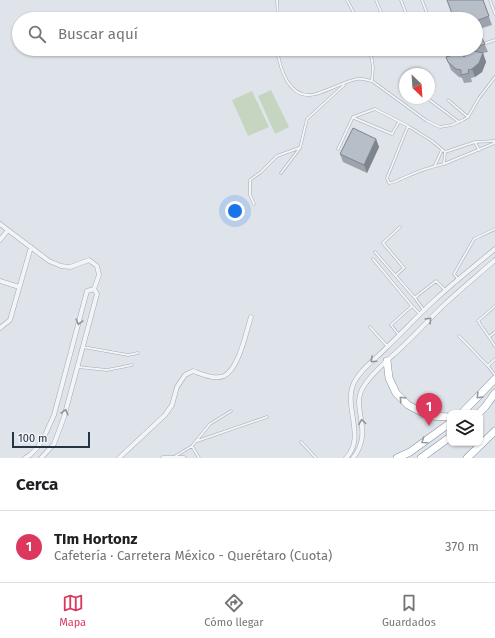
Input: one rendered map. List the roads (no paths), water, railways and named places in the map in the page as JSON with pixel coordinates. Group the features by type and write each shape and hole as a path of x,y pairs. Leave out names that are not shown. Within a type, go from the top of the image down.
{"highway":[{"path":"387,361 389,378 396,394 408,405 430,416 447,417"},
{"path":"465,410 495,379"},
{"path":"482,410 495,393"},
{"path":"397,458 410,452 447,425"},
{"path":"467,458 495,431"},
{"path":"421,458 447,439"}],"street":[{"path":"0,224 49,261 61,266 70,267 89,260 97,266 99,275 94,289 97,294 64,417 54,444 41,458"},
{"path":"0,240 8,230"},
{"path":"0,328 2,324 10,320 31,247"},
{"path":"346,458 352,449 354,442 354,426 350,398 353,384 364,369 424,310 495,249"},
{"path":"353,458 357,454 363,440 360,394 364,386 387,361 444,305 494,262"},
{"path":"0,281 19,287"},
{"path":"25,458 34,451 44,438 54,415 87,291 94,289"},
{"path":"438,297 444,305"},
{"path":"119,458 165,415 172,405 177,387 185,375 193,371 211,377 223,376 229,372 236,362 251,317"},
{"path":"63,383 72,385"},
{"path":"163,458 184,458"}],"lane":[{"path":"278,0 278,12"},
{"path":"347,0 353,12"},
{"path":"376,0 381,12"},
{"path":"401,0 405,12"},
{"path":"422,0 426,12"},
{"path":"490,0 495,14"},
{"path":"483,44 495,40"},
{"path":"278,56 284,77 291,87 302,94 314,94 358,79 372,81 427,121 440,127 452,125 468,117 479,98 495,77"},
{"path":"371,56 373,67 372,81"},
{"path":"282,173 300,148 307,119 345,83"},
{"path":"448,100 468,117"},
{"path":"435,104 459,122"},
{"path":"338,149 353,117 375,109 408,126 432,141 445,152"},
{"path":"353,117 392,134 399,121"},
{"path":"408,126 387,178 387,182 389,183 393,183 400,179 444,164 495,142"},
{"path":"445,152 475,142 495,142"},
{"path":"475,142 479,150"},
{"path":"254,204 250,195 250,180 278,156 300,148"},
{"path":"435,166 442,150"},
{"path":"444,164 445,152"},
{"path":"396,275 404,268 383,243 400,227"},
{"path":"458,280 454,274 474,239 495,229"},
{"path":"375,252 424,310"},
{"path":"373,259 420,314"},
{"path":"415,298 436,281 446,290"},
{"path":"399,335 391,325 412,306"},
{"path":"495,306 478,321 495,346"},
{"path":"370,327 388,347"},
{"path":"489,338 494,333"},
{"path":"459,336 495,375"},
{"path":"82,347 128,354 138,353"},
{"path":"488,366 495,359"},
{"path":"77,367 107,370 132,365"},
{"path":"173,458 192,446 210,424 231,411"},
{"path":"196,441 267,417"},
{"path":"300,442 316,458"},
{"path":"192,446 199,458"}],"place":[{"name":"TIm Hortonz","path":"429,426"}]}
